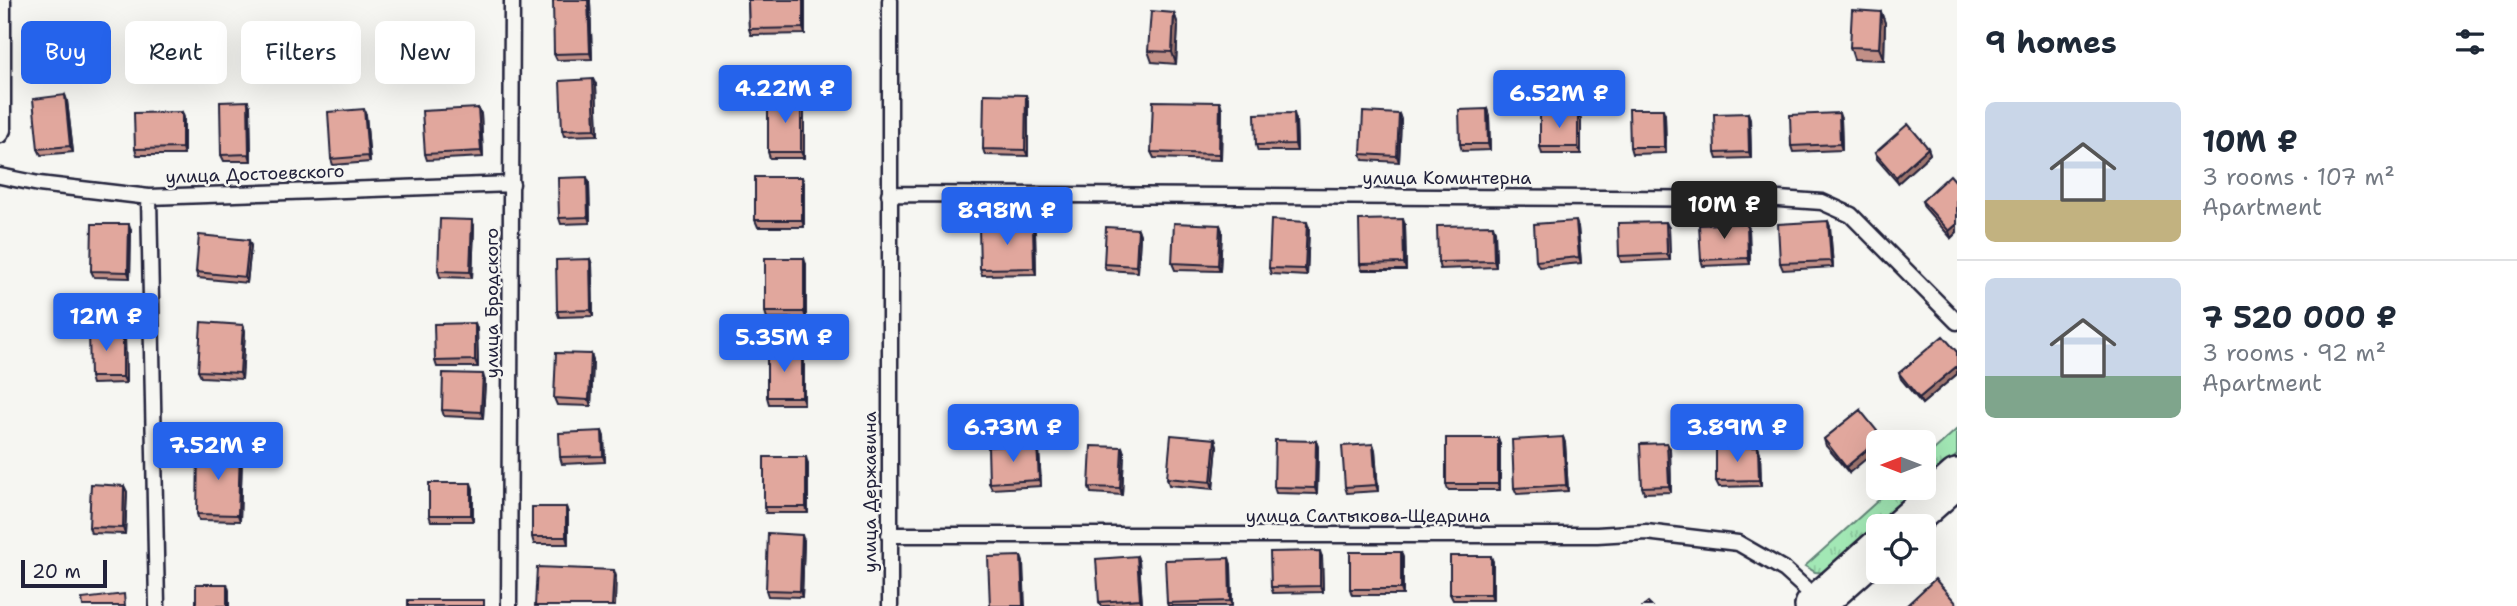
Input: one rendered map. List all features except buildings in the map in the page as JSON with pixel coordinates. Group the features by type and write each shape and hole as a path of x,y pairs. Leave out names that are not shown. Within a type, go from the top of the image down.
{"street":[{"path":"1917,514 1957,478"},
{"path":"1819,604 1866,560"}],"lane":[{"path":"0,135 4,130 4,0"},
{"name":"улица Бродского","path":"509,606 512,0"},
{"name":"улица Державина","path":"890,0 890,606"},
{"name":"улица Достоевского","path":"0,176 39,184 149,197 512,184"},
{"name":"улица Коминтерна","path":"890,194 1765,199 1822,202 1851,215 1957,322"},
{"path":"149,197 157,606"},
{"name":"улица Салтыкова-Щедрина","path":"890,535 1597,535 1646,532 1738,543 1785,570 1819,604"}],"green space":[{"path":"1957,429 1957,455 1936,474 1936,448"},
{"path":"1879,500 1907,500 1892,514 1866,514 1866,537 1827,573 1815,572 1805,566"}]}
